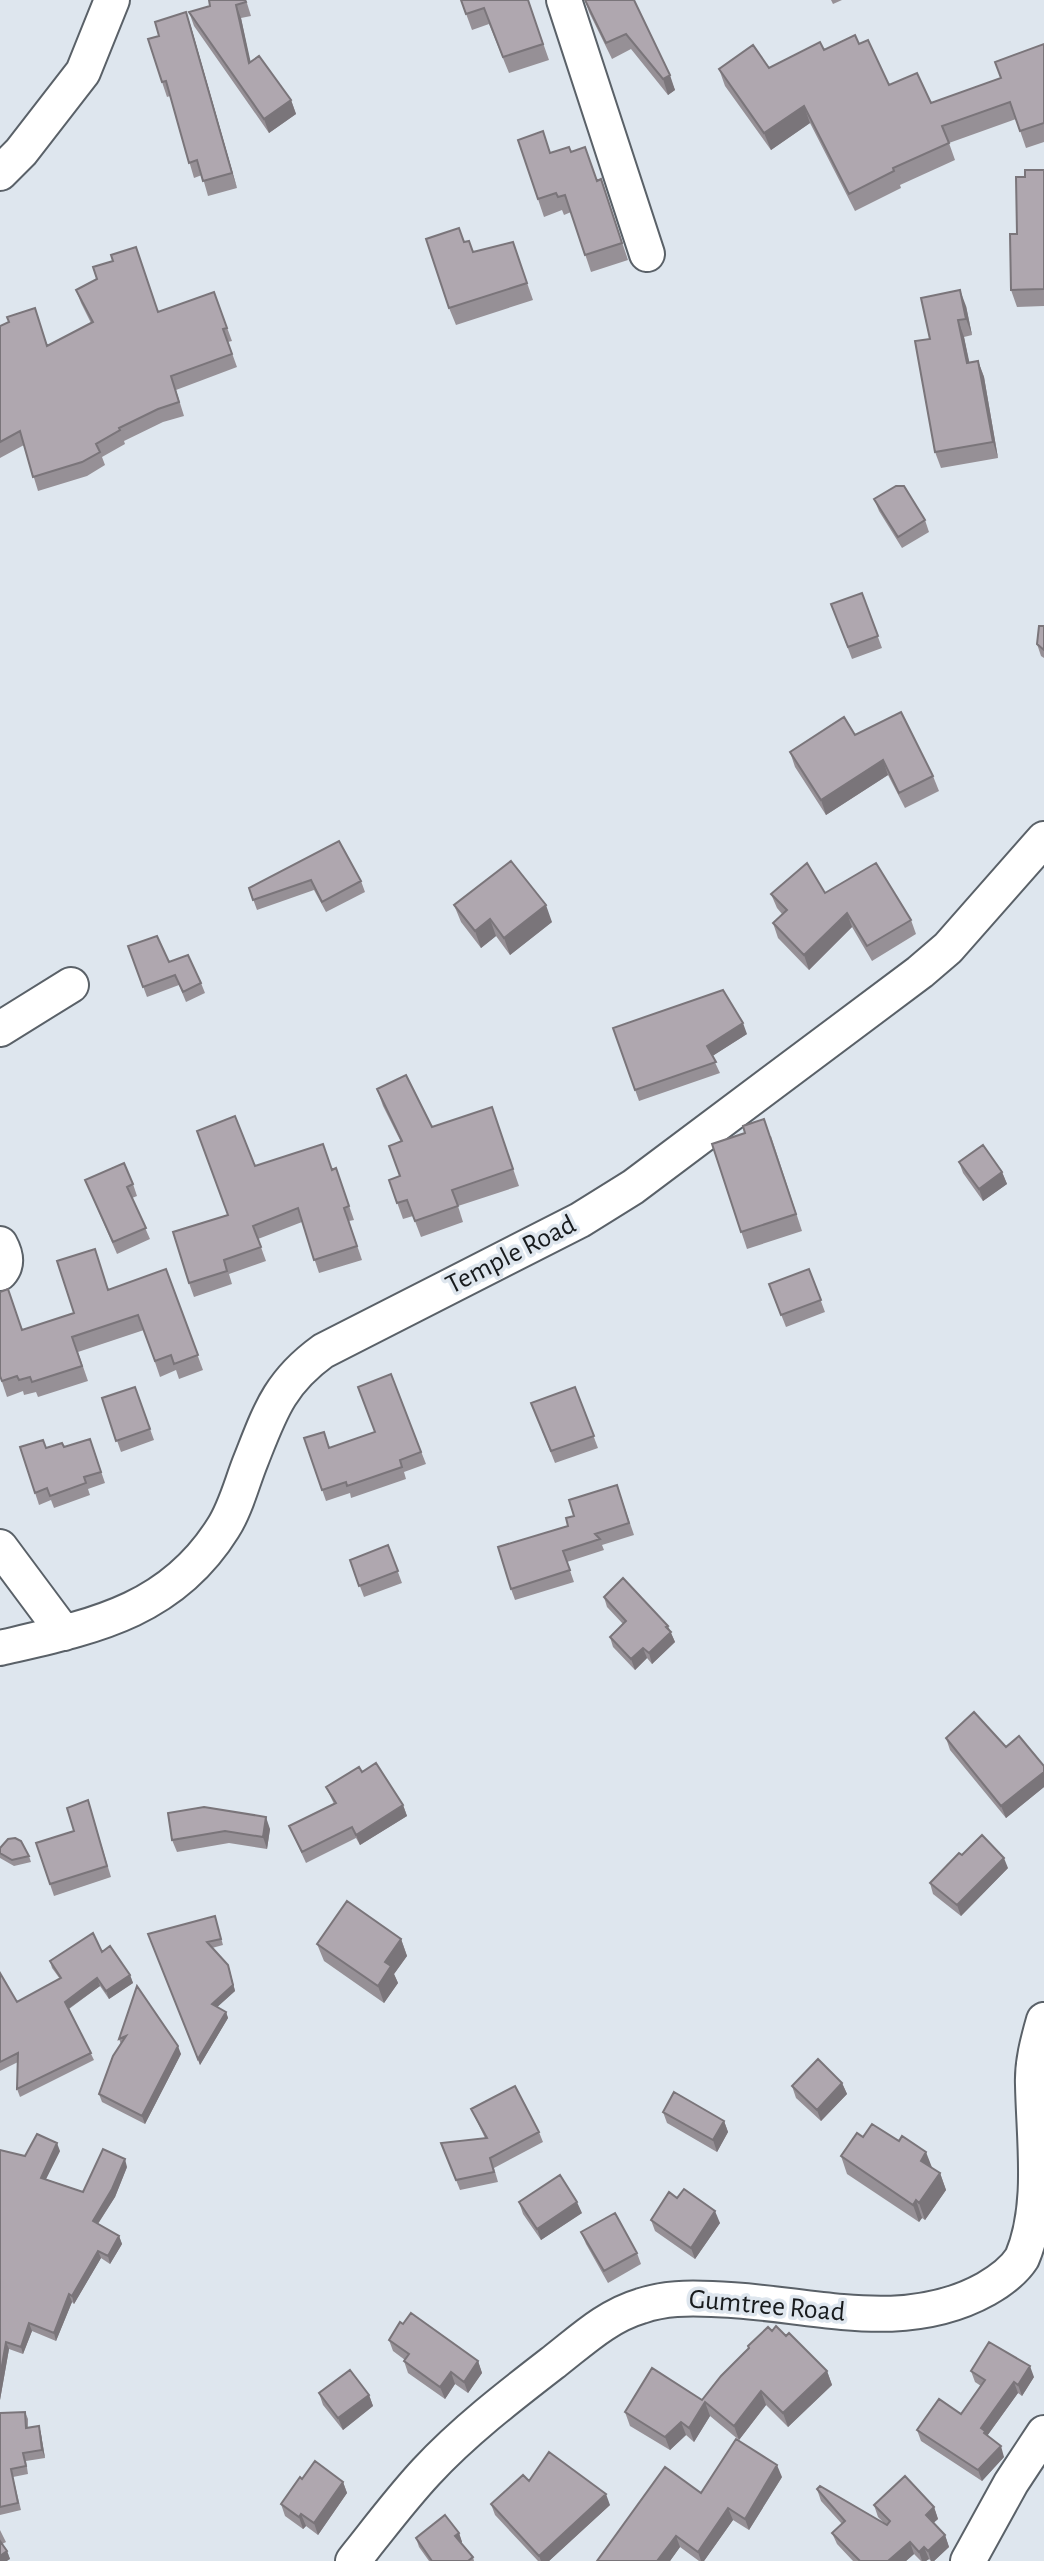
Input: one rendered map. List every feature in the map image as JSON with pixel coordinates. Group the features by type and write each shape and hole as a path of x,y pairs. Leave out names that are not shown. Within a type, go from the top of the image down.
{"street":[{"path":"0,173 21,152 83,72 112,0"},
{"path":"564,0 647,254"},
{"name":"Temple Road","path":"0,1648 125,1614 174,1584 189,1571 224,1528 279,1393 304,1364 323,1351 580,1220 633,1187 920,972 948,948 1044,839"},
{"path":"0,1029 71,985"},
{"path":"0,1244 5,1254 5,1267 0,1273"},
{"path":"0,1547 64,1633"},
{"name":"Gumtree Road","path":"353,2561 427,2471 503,2401 609,2319 640,2306 673,2298 766,2302 876,2316 926,2311 966,2300 1003,2280 1021,2259 1038,2212 1033,2085 1044,2020"},
{"path":"968,2561 1011,2483 1044,2433"}],"building":[{"path":"209,0 246,2 236,5 249,63 259,56 291,100 264,119 189,12 210,6"},
{"path":"461,0 528,0 543,44 503,57 484,8 466,14"},
{"path":"585,0 634,0 670,75 663,79 626,34 606,43"},
{"path":"186,12 232,173 203,181 197,160 189,163 166,81 162,82 148,39 159,36 155,22"},
{"path":"855,35 859,44 868,40 889,85 917,73 931,103 1001,78 995,62 1044,44 1044,123 1020,131 1010,102 942,126 949,143 893,168 894,171 849,194 804,106 764,133 719,69 753,45 769,68 820,42 824,50"},
{"path":"543,131 550,153 569,147 571,152 585,147 597,181 601,179 622,243 585,255 565,195 558,197 556,193 538,199 518,140"},
{"path":"1025,170 1044,170 1044,289 1011,290 1010,234 1017,234 1016,177 1025,177"},
{"path":"459,228 464,242 469,241 473,252 513,242 527,283 449,308 426,239"},
{"path":"136,247 158,312 214,292 227,328 223,329 232,354 171,376 179,402 119,428 96,444 100,452 82,462 33,477 20,431 0,442 0,326 9,322 7,317 35,308 47,346 93,322 76,290 97,279 93,267 113,261 111,255"},
{"path":"960,290 966,319 958,320 967,363 978,361 993,442 935,452 915,341 930,339 921,298"},
{"path":"896,486 904,486 925,520 898,537 874,499"},
{"path":"862,593 878,636 848,647 831,604"},
{"path":"1039,626 1044,626 1044,650 1037,644"},
{"path":"901,712 933,776 899,793 883,760 821,800 790,752 844,717 855,735"},
{"path":"339,841 361,881 322,902 311,880 253,900 249,888"},
{"path":"511,861 546,905 504,938 490,919 475,931 454,905"},
{"path":"807,863 825,893 876,863 911,920 867,946 847,913 804,955 773,923 787,910 771,894"},
{"path":"157,936 169,962 188,955 201,983 183,992 175,975 143,987 128,946"},
{"path":"723,990 743,1023 707,1046 716,1062 635,1090 613,1028"},
{"path":"406,1075 432,1127 492,1107 513,1169 452,1190 458,1206 415,1221 407,1200 397,1203 389,1180 400,1176 389,1146 402,1141 377,1089"},
{"path":"235,1116 255,1166 323,1144 332,1170 336,1168 349,1206 344,1208 357,1246 314,1260 298,1208 253,1226 261,1247 224,1260 227,1271 189,1283 173,1232 228,1215 197,1131"},
{"path":"764,1119 796,1214 741,1232 712,1144 745,1133 743,1126"},
{"path":"983,1145 1002,1172 979,1189 959,1162"},
{"path":"124,1163 133,1184 127,1187 146,1228 113,1242 85,1180"},
{"path":"95,1249 108,1290 166,1269 198,1355 174,1364 171,1355 155,1361 138,1315 72,1337 82,1366 32,1382 30,1377 19,1380 17,1376 2,1381 0,1292 8,1289 22,1330 74,1313 57,1261"},
{"path":"809,1269 821,1300 781,1315 769,1284"},
{"path":"391,1374 421,1452 400,1460 402,1467 347,1486 346,1482 322,1490 304,1438 324,1432 329,1448 375,1432 358,1387"},
{"path":"135,1387 150,1429 116,1441 102,1398"},
{"path":"575,1387 594,1436 551,1451 531,1403"},
{"path":"90,1439 101,1472 84,1477 86,1483 50,1496 47,1488 35,1493 20,1447 43,1440 46,1448 62,1443 64,1447"},
{"path":"617,1485 629,1523 595,1534 600,1539 563,1551 570,1570 511,1589 498,1547 568,1526 566,1518 574,1516 569,1500"},
{"path":"388,1545 398,1571 359,1586 350,1560"},
{"path":"623,1578 671,1632 649,1653 643,1648 631,1659 610,1637 626,1621 604,1597"},
{"path":"974,1712 1006,1747 1019,1736 1044,1766 1044,1772 1001,1806 946,1738"},
{"path":"376,1763 403,1805 356,1835 352,1827 302,1852 289,1826 336,1803 326,1787 359,1767 362,1772"},
{"path":"88,1800 107,1866 50,1884 36,1843 74,1831 67,1808"},
{"path":"204,1807 266,1817 263,1837 225,1831 172,1840 168,1813"},
{"path":"982,1835 1004,1858 957,1905 930,1883"},
{"path":"8,1839 21,1841 29,1856 12,1860 0,1853 0,1848"},
{"path":"347,1901 401,1939 385,1962 391,1966 378,1986 317,1944"},
{"path":"215,1916 221,1939 207,1942 228,1965 233,1985 212,2004 226,2012 198,2059 148,1934"},
{"path":"93,1933 102,1952 110,1946 130,1975 106,1991 97,1978 65,2002 91,2053 17,2089 18,2053 0,2062 0,1973 17,2002 61,1978 50,1961"},
{"path":"137,1986 178,2046 142,2116 99,2094 113,2056 126,2036 119,2039"},
{"path":"818,2059 842,2083 817,2110 792,2086"},
{"path":"515,2086 539,2132 490,2158 494,2172 456,2180 441,2143 487,2138 471,2109"},
{"path":"674,2092 724,2121 713,2140 663,2112"},
{"path":"872,2124 899,2141 902,2136 926,2152 921,2161 940,2173 919,2203 916,2200 913,2205 841,2156 857,2133 863,2137"},
{"path":"37,2134 57,2143 41,2178 83,2192 103,2149 125,2159 93,2221 119,2236 108,2256 98,2251 72,2296 69,2294 54,2333 29,2323 21,2347 6,2342 0,2377 0,2150 25,2156"},
{"path":"560,2175 577,2202 537,2229 519,2202"},
{"path":"684,2189 715,2211 691,2248 651,2220 669,2192 677,2198"},
{"path":"615,2213 637,2253 604,2271 581,2232"},
{"path":"411,2313 478,2361 464,2382 451,2372 440,2387 404,2361 409,2354 389,2340 400,2322 403,2324"},
{"path":"776,2326 786,2336 789,2333 827,2371 783,2413 761,2391 734,2426 705,2402 689,2428 681,2422 665,2437 625,2412 652,2368 702,2400 748,2346 768,2327 772,2331"},
{"path":"989,2342 1030,2366 1018,2385 1014,2382 981,2428 1001,2446 978,2470 917,2430 939,2399 961,2414 985,2380 971,2371"},
{"path":"350,2370 369,2395 338,2418 319,2393"},
{"path":"25,2412 26,2428 39,2426 42,2450 23,2453 26,2466 11,2469 18,2503 0,2507 0,2413"},
{"path":"736,2439 777,2465 745,2519 728,2508 698,2552 676,2536 657,2561 597,2561 665,2467 701,2493"},
{"path":"549,2452 606,2494 539,2556 491,2504 523,2475 529,2481"},
{"path":"315,2461 343,2482 314,2523 281,2504"},
{"path":"905,2476 934,2507 926,2515 945,2535 928,2551 924,2547 919,2552 910,2542 888,2561 860,2561 832,2533 845,2521 817,2489 820,2486 887,2525 890,2521 874,2505"},
{"path":"445,2515 459,2533 455,2536 473,2557 468,2561 432,2561 416,2538"},
{"path":"0,2541 7,2551 0,2556"}]}
